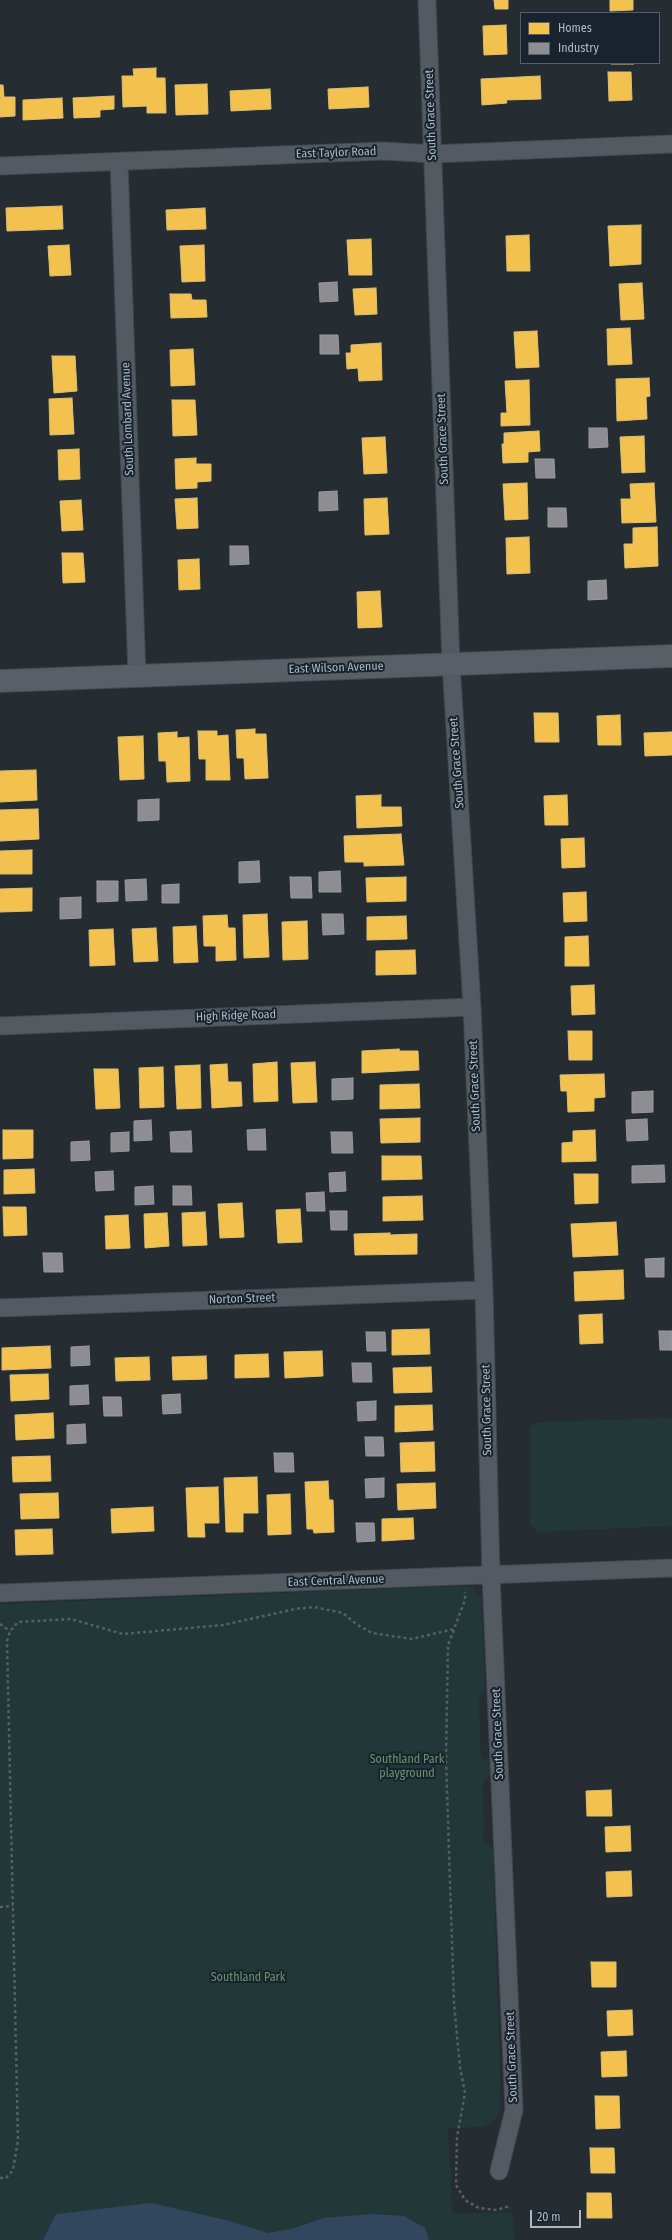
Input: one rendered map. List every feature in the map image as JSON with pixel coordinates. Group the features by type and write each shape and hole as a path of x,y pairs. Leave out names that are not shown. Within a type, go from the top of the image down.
{"street":[{"name":"South Grace Street","path":"427,0 451,663 472,1007 484,1290 491,1575 514,2110 498,2171"},
{"name":"East Taylor Road","path":"0,166 384,151 432,154 672,144"},
{"name":"South Lombard Avenue","path":"119,162 137,676"},
{"name":"East Wilson Avenue","path":"0,681 451,663 672,656"},
{"name":"High Ridge Road","path":"0,1026 472,1007"},
{"name":"Norton Street","path":"0,1308 484,1290"},
{"name":"East Central Avenue","path":"0,1593 672,1568"}],"path":[{"path":"466,1576 465,1600 448,1645 446,1760 454,2003 460,2067 465,2093 457,2137 456,2185 465,2200 479,2208 496,2210 510,2206"},
{"path":"0,2178 6,2178 13,2170 18,2140 7,1641 10,1631 18,1622 32,1620 71,1619 123,1634 223,1625 294,1609 314,1607 343,1613 356,1624 372,1633 391,1637 412,1638 454,1630"},
{"path":"0,1624 10,1631"},
{"path":"0,1907 13,1906"}],"green space":[{"path":"672,1418 672,1526 539,1532 534,1529 530,1523 530,1429 532,1425 538,1422"},
{"name":"Southland Park","path":"460,1586 472,1587 481,1598 485,1692 479,1699 481,1757 488,1761 490,1767 490,1775 483,1783 484,1841 493,1847 501,2110 495,2119 484,2127 448,2128 453,2214 513,2212 514,2240 0,2240 0,1604"}],"water":[{"path":"151,2203 226,2220 268,2233 291,2229 324,2218 372,2214 404,2216 425,2228 429,2240 43,2240 56,2214"}],"building: Homes":[{"path":"494,0 508,0 508,9 495,9"},
{"path":"610,0 633,0 633,10 610,11"},
{"path":"506,25 507,54 484,55 483,26"},
{"path":"156,68 156,78 165,78 166,113 147,113 147,106 123,107 122,76 134,76 133,69"},
{"path":"608,72 631,72 632,100 609,101"},
{"path":"540,76 541,99 506,100 507,103 482,105 481,79"},
{"path":"207,84 208,114 176,115 175,85"},
{"path":"0,85 3,85 4,97 15,97 15,116 0,117"},
{"path":"368,87 369,107 329,109 328,89"},
{"path":"270,89 271,109 231,111 230,91"},
{"path":"114,96 114,109 100,110 100,117 74,118 73,98"},
{"path":"62,98 63,118 23,120 23,100"},
{"path":"62,206 63,229 7,231 6,208"},
{"path":"205,208 206,229 167,230 166,210"},
{"path":"641,225 641,264 610,266 608,226"},
{"path":"529,235 530,271 507,271 506,236"},
{"path":"371,239 372,275 349,275 347,240"},
{"path":"69,245 71,275 50,276 48,246"},
{"path":"204,245 205,281 182,282 180,246"},
{"path":"642,283 644,319 621,320 619,284"},
{"path":"376,288 377,314 355,315 353,289"},
{"path":"170,294 191,294 192,300 206,300 207,317 171,318"},
{"path":"630,328 632,364 608,365 607,329"},
{"path":"537,331 539,367 516,368 514,332"},
{"path":"381,343 382,380 359,381 358,368 347,369 346,353 351,353 351,345"},
{"path":"193,349 195,385 171,386 170,350"},
{"path":"52,356 75,356 77,391 54,393"},
{"path":"649,378 650,396 646,397 647,419 617,421 616,379"},
{"path":"529,380 530,425 501,426 501,413 507,413 505,381"},
{"path":"72,398 74,434 50,435 49,399"},
{"path":"172,400 195,400 197,435 173,436"},
{"path":"539,431 540,451 528,452 528,462 503,463 502,444 504,444 504,433"},
{"path":"644,436 645,472 622,473 620,437"},
{"path":"385,437 387,473 364,474 362,438"},
{"path":"79,449 80,479 59,480 58,450"},
{"path":"196,458 196,464 211,464 211,481 197,482 197,488 176,489 175,459"},
{"path":"527,483 528,519 505,520 503,484"},
{"path":"654,483 656,522 622,523 621,499 631,499 630,484"},
{"path":"197,498 198,528 177,529 175,499"},
{"path":"387,498 389,534 365,535 364,499"},
{"path":"81,500 83,530 62,531 60,501"},
{"path":"657,527 658,566 625,568 624,544 633,544 633,528"},
{"path":"529,537 530,573 507,574 506,538"},
{"path":"62,553 83,553 85,582 63,583"},
{"path":"199,559 200,589 179,590 178,560"},
{"path":"380,591 382,627 358,628 357,592"},
{"path":"534,713 558,713 559,742 535,742"},
{"path":"620,715 621,745 598,745 597,716"},
{"path":"255,729 255,734 266,734 268,778 245,779 244,758 237,758 236,730"},
{"path":"198,731 217,731 217,736 228,735 230,780 206,780 206,759 199,759"},
{"path":"177,732 177,738 189,737 190,781 167,782 166,761 159,761 158,733"},
{"path":"672,732 672,755 645,756 644,733"},
{"path":"143,736 144,779 120,780 118,737"},
{"path":"36,770 37,800 0,802 0,771"},
{"path":"381,795 381,807 401,807 402,826 357,828 356,796"},
{"path":"567,795 568,825 545,825 544,796"},
{"path":"38,809 39,839 0,841 0,810"},
{"path":"401,834 404,865 364,866 364,862 345,862 344,836"},
{"path":"584,838 585,867 562,868 561,839"},
{"path":"32,850 32,874 0,874 0,851"},
{"path":"406,877 406,901 367,902 366,878"},
{"path":"32,888 32,911 0,912 0,889"},
{"path":"586,892 587,921 564,922 563,893"},
{"path":"267,914 269,957 244,958 243,915"},
{"path":"227,915 228,928 235,928 236,960 216,961 216,946 204,946 203,916"},
{"path":"406,916 407,939 367,940 367,917"},
{"path":"307,921 308,959 283,960 282,922"},
{"path":"196,926 198,962 174,963 173,927"},
{"path":"156,928 158,961 134,962 132,929"},
{"path":"113,929 115,965 90,966 89,930"},
{"path":"588,936 589,966 565,966 565,937"},
{"path":"415,950 416,974 376,975 376,951"},
{"path":"594,985 595,1014 572,1015 571,986"},
{"path":"568,1031 592,1031 592,1060 569,1060"},
{"path":"399,1049 400,1051 418,1051 419,1070 362,1073 362,1051"},
{"path":"277,1062 278,1101 254,1102 253,1064"},
{"path":"315,1062 317,1102 293,1103 291,1063"},
{"path":"227,1064 228,1082 241,1082 242,1106 212,1108 210,1065"},
{"path":"200,1065 201,1108 177,1109 175,1066"},
{"path":"163,1067 164,1107 140,1108 139,1068"},
{"path":"94,1069 118,1069 120,1108 96,1109"},
{"path":"604,1074 605,1097 594,1098 594,1111 568,1112 567,1091 561,1091 560,1075"},
{"path":"419,1084 420,1108 380,1109 380,1085"},
{"path":"420,1118 420,1142 381,1143 380,1119"},
{"path":"3,1130 33,1130 33,1158 3,1159"},
{"path":"595,1130 596,1161 562,1162 562,1143 573,1142 573,1131"},
{"path":"382,1156 421,1156 422,1179 382,1180"},
{"path":"34,1169 35,1193 4,1194 4,1170"},
{"path":"574,1174 598,1174 598,1203 575,1204"},
{"path":"422,1196 423,1220 383,1221 383,1197"},
{"path":"242,1203 244,1237 220,1238 218,1204"},
{"path":"3,1207 26,1207 27,1235 4,1236"},
{"path":"300,1209 302,1242 278,1243 276,1210"},
{"path":"205,1212 207,1245 183,1246 182,1213"},
{"path":"167,1213 169,1246 145,1248 144,1214"},
{"path":"128,1215 130,1248 106,1249 105,1216"},
{"path":"616,1222 618,1255 573,1257 571,1224"},
{"path":"390,1233 390,1235 417,1234 417,1254 355,1255 354,1234"},
{"path":"623,1270 624,1299 575,1301 574,1272"},
{"path":"602,1314 603,1343 580,1344 579,1315"},
{"path":"429,1329 430,1354 392,1355 392,1330"},
{"path":"50,1346 51,1368 2,1370 2,1348"},
{"path":"322,1351 323,1376 285,1378 284,1352"},
{"path":"268,1354 269,1377 235,1378 235,1355"},
{"path":"206,1356 207,1379 173,1380 172,1357"},
{"path":"149,1357 150,1380 116,1381 115,1358"},
{"path":"431,1367 432,1392 394,1393 393,1368"},
{"path":"48,1374 49,1399 11,1401 10,1375"},
{"path":"432,1405 433,1430 395,1432 395,1406"},
{"path":"53,1413 54,1438 16,1440 15,1415"},
{"path":"434,1442 435,1471 401,1472 400,1443"},
{"path":"50,1456 51,1481 13,1482 12,1457"},
{"path":"257,1477 258,1513 243,1513 243,1532 226,1532 224,1478"},
{"path":"328,1481 329,1500 333,1500 334,1532 314,1533 313,1529 307,1529 305,1482"},
{"path":"435,1483 436,1508 398,1510 397,1484"},
{"path":"218,1487 219,1523 204,1523 205,1537 188,1537 186,1488"},
{"path":"58,1493 59,1518 21,1519 20,1494"},
{"path":"290,1494 291,1534 268,1535 267,1495"},
{"path":"153,1507 154,1531 112,1533 111,1509"},
{"path":"413,1518 414,1539 382,1541 382,1519"},
{"path":"52,1529 53,1554 16,1555 15,1530"},
{"path":"611,1790 612,1816 587,1816 586,1791"},
{"path":"630,1826 631,1851 606,1852 605,1827"},
{"path":"631,1871 632,1896 607,1897 606,1872"},
{"path":"591,1962 616,1962 616,1987 592,1987"},
{"path":"632,2010 633,2035 608,2036 607,2011"},
{"path":"626,2051 627,2076 602,2077 601,2052"},
{"path":"595,2096 619,2096 620,2128 596,2129"},
{"path":"590,2148 614,2148 615,2173 591,2173"},
{"path":"587,2193 611,2193 612,2218 587,2218"}],"building: Industry":[{"path":"337,282 338,301 320,302 319,283"},
{"path":"320,335 338,335 339,354 320,354"},
{"path":"589,428 607,428 608,447 589,448"},
{"path":"535,459 554,459 555,478 536,478"},
{"path":"337,491 338,510 319,511 319,492"},
{"path":"548,508 566,508 567,527 548,527"},
{"path":"230,546 248,546 249,564 230,565"},
{"path":"606,580 607,599 588,600 588,581"},
{"path":"159,799 159,820 138,821 138,800"},
{"path":"259,861 260,882 239,883 239,862"},
{"path":"340,871 341,892 319,892 319,872"},
{"path":"290,877 311,877 312,898 291,898"},
{"path":"146,879 147,900 126,901 125,880"},
{"path":"97,881 118,881 118,901 97,902"},
{"path":"179,884 179,903 162,903 162,885"},
{"path":"81,897 81,918 60,919 60,898"},
{"path":"322,914 343,914 344,934 323,935"},
{"path":"353,1078 353,1099 332,1100 332,1079"},
{"path":"653,1091 653,1112 632,1113 632,1092"},
{"path":"647,1119 648,1140 627,1141 626,1120"},
{"path":"151,1120 152,1140 134,1141 134,1121"},
{"path":"265,1129 266,1150 248,1150 247,1130"},
{"path":"191,1131 192,1152 171,1152 170,1132"},
{"path":"129,1132 129,1151 111,1152 111,1133"},
{"path":"331,1132 352,1132 353,1153 332,1153"},
{"path":"89,1141 90,1160 71,1161 71,1142"},
{"path":"664,1165 665,1182 632,1183 632,1166"},
{"path":"113,1171 114,1190 96,1191 95,1172"},
{"path":"345,1172 346,1191 330,1192 329,1173"},
{"path":"153,1186 154,1204 135,1205 135,1187"},
{"path":"173,1186 191,1186 192,1205 173,1205"},
{"path":"324,1192 325,1211 307,1211 306,1193"},
{"path":"330,1211 347,1211 347,1230 331,1230"},
{"path":"43,1253 62,1253 63,1272 44,1272"},
{"path":"664,1258 664,1277 646,1277 645,1259"},
{"path":"659,1331 672,1331 672,1350 660,1350"},
{"path":"366,1332 385,1332 386,1351 367,1351"},
{"path":"89,1346 90,1365 71,1366 71,1347"},
{"path":"352,1363 371,1363 372,1382 353,1382"},
{"path":"88,1385 89,1404 70,1405 70,1386"},
{"path":"180,1394 181,1413 163,1414 162,1395"},
{"path":"103,1397 121,1397 122,1416 104,1416"},
{"path":"376,1401 376,1420 358,1421 357,1402"},
{"path":"85,1424 86,1443 67,1444 67,1425"},
{"path":"365,1437 383,1437 384,1456 366,1456"},
{"path":"274,1453 293,1453 294,1472 275,1472"},
{"path":"384,1478 384,1497 366,1498 365,1479"},
{"path":"356,1523 374,1523 375,1541 357,1542"}],"park label":[{"name":"Southland Park playground","path":"407,1767"}]}
